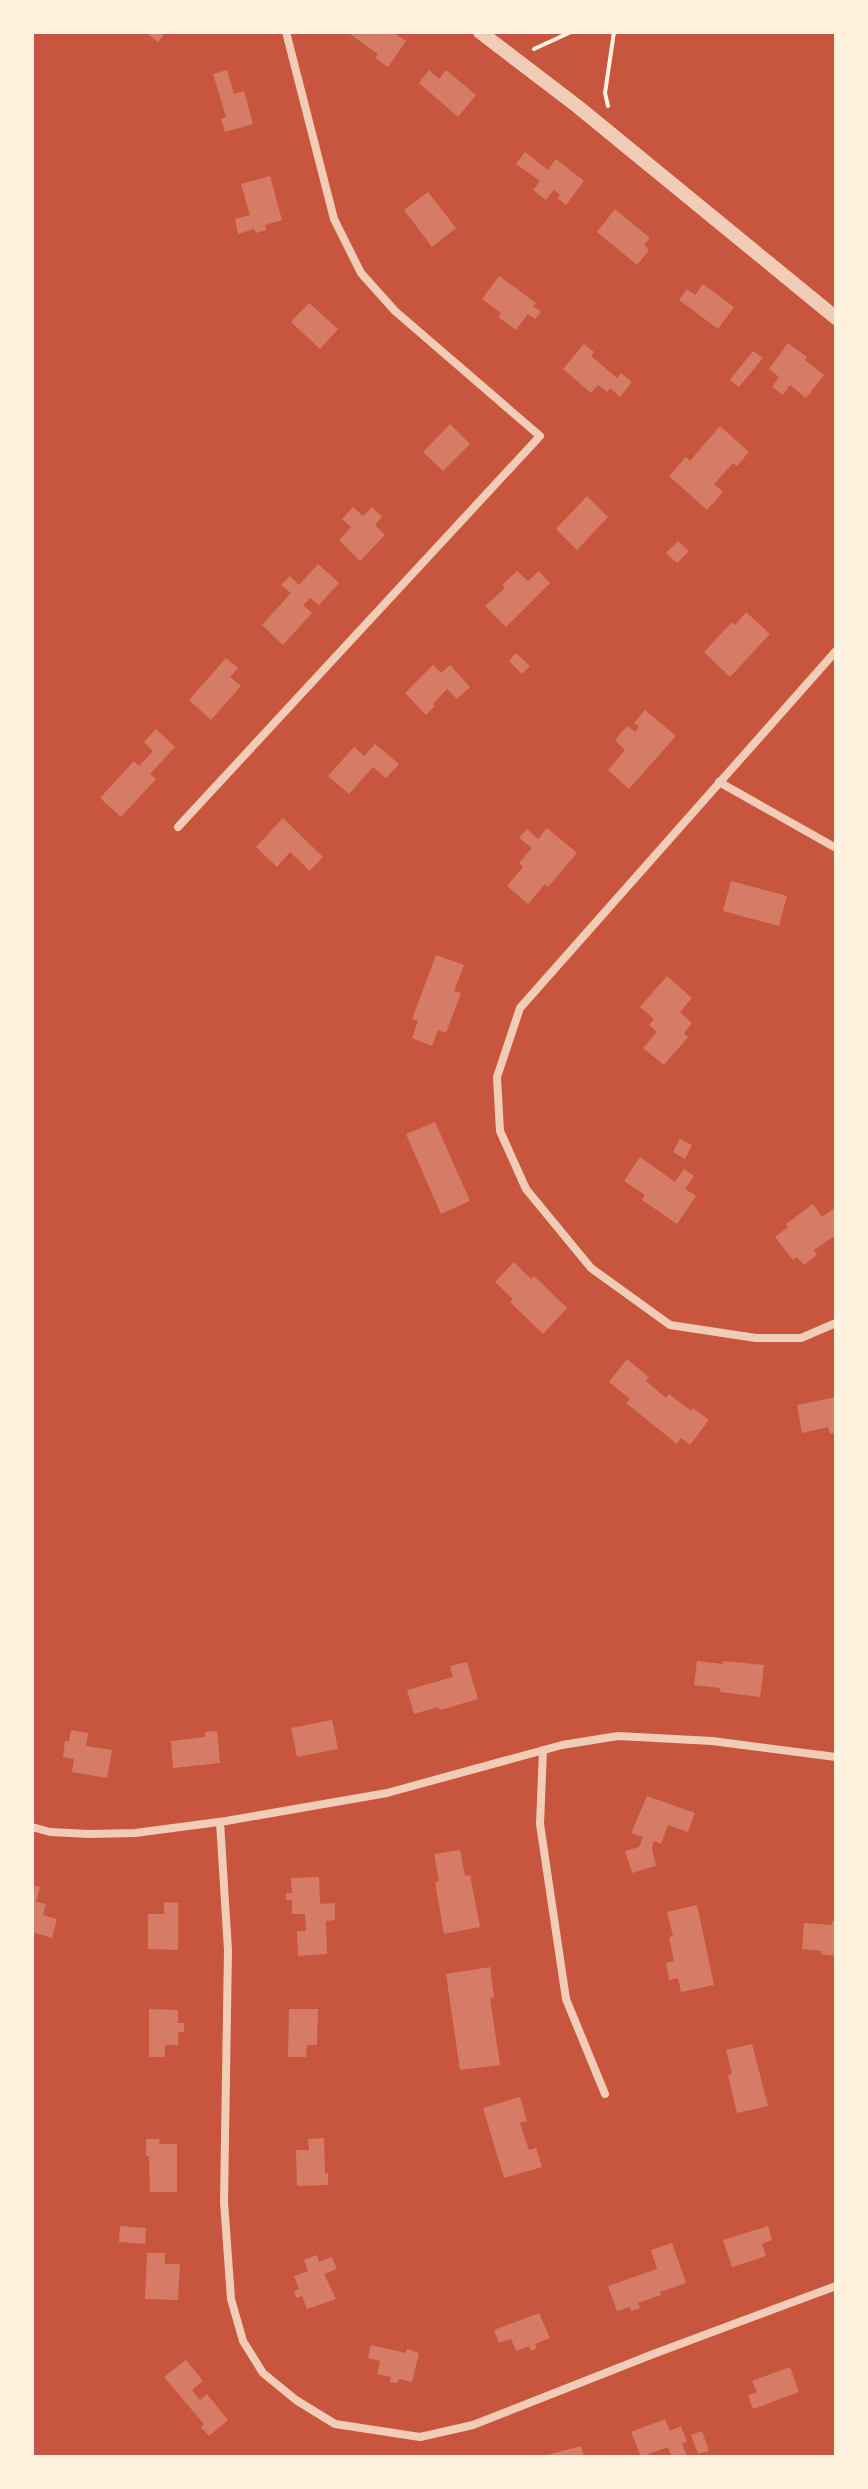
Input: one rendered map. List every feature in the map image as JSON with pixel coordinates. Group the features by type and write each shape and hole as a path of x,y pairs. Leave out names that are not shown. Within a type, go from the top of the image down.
{"street":[{"path":"178,827 540,436 395,311 361,273 334,219 286,32"},
{"path":"480,32 577,106 836,318"},
{"path":"836,651 520,1008 497,1077 500,1131 526,1189 591,1268 670,1325 756,1338 801,1338 836,1323"},
{"path":"719,782 836,848"},
{"path":"32,1827 50,1832 135,1833 220,1822 387,1793 562,1745 618,1736 712,1741 836,1757"},
{"path":"543,1750 540,1824 566,1999 605,2094"},
{"path":"220,1822 228,1950 224,2202 231,2299 243,2341 263,2373 296,2400 335,2424 420,2437 473,2425 836,2286"}],"path":[{"path":"533,50 571,32"},
{"path":"608,106 605,93 614,32"}],"building":[{"path":"145,32 166,32 158,42"},
{"path":"347,32 393,32 406,41 388,67 375,58 378,54"},
{"path":"227,70 234,94 244,91 253,124 225,132 221,119 226,117 213,74"},
{"path":"429,70 439,79 446,70 476,95 458,117 419,83"},
{"path":"525,152 548,170 556,159 584,181 566,205 557,198 560,195 554,190 546,200 533,190 540,181 516,164"},
{"path":"270,176 282,220 265,225 266,230 256,233 254,229 238,234 235,219 250,215 241,184"},
{"path":"428,192 456,228 432,247 404,210"},
{"path":"615,209 650,238 644,245 649,250 637,265 597,232"},
{"path":"499,276 536,303 533,306 541,312 535,319 528,314 516,330 498,317 501,313 482,299"},
{"path":"703,284 734,307 718,329 679,300 687,289 695,295"},
{"path":"309,303 338,329 320,349 291,322"},
{"path":"788,343 824,375 806,398 790,385 783,395 772,387 779,377 769,369"},
{"path":"584,344 594,352 591,356 617,378 621,373 632,382 620,397 610,388 607,392 598,385 591,393 563,369"},
{"path":"753,351 763,358 739,387 730,380"},
{"path":"450,424 470,444 443,471 423,452"},
{"path":"720,426 749,452 737,466 733,463 714,484 723,492 707,510 669,476 686,457 690,461"},
{"path":"587,496 608,517 577,550 556,529"},
{"path":"353,507 363,516 372,507 382,517 375,525 385,535 360,561 339,540 351,527 342,519"},
{"path":"678,541 689,551 677,563 666,553"},
{"path":"318,564 339,583 319,605 310,598 303,605 312,613 283,645 262,625 291,593 281,585 290,576 299,585"},
{"path":"517,571 528,581 539,571 550,583 506,627 485,606 505,588 502,585"},
{"path":"746,612 770,634 730,677 704,652 732,622 735,625"},
{"path":"516,653 530,666 522,674 509,661"},
{"path":"226,658 238,668 230,677 241,686 211,720 189,700"},
{"path":"433,665 441,673 450,665 470,687 457,699 447,689 426,715 405,693"},
{"path":"645,710 676,736 629,789 608,770 625,750 615,740 627,726 635,732 639,727 634,723"},
{"path":"156,729 175,747 150,774 156,779 121,817 100,798 134,761 139,766 153,751 144,742"},
{"path":"375,744 399,764 386,778 373,767 349,794 328,776 354,747 364,756"},
{"path":"283,818 323,857 310,871 290,852 277,867 256,847"},
{"path":"547,828 577,853 548,887 545,884 528,904 507,886 523,867 519,863 532,848 519,838 527,829 538,839"},
{"path":"731,881 787,896 779,926 723,911"},
{"path":"436,955 464,965 454,991 461,993 446,1033 438,1030 432,1046 412,1038 418,1021 412,1019"},
{"path":"667,976 692,998 680,1012 692,1023 684,1033 688,1037 664,1065 643,1048 657,1032 649,1025 654,1019 640,1007"},
{"path":"435,1122 470,1201 441,1214 406,1134"},
{"path":"680,1139 692,1145 685,1159 673,1152"},
{"path":"640,1157 675,1182 684,1169 694,1176 685,1189 696,1196 677,1224 642,1200 645,1195 624,1181"},
{"path":"813,1204 822,1217 836,1207 836,1241 833,1237 814,1250 817,1255 804,1265 797,1257 793,1260 775,1237 788,1227 786,1224"},
{"path":"514,1262 531,1279 534,1276 567,1308 543,1334 510,1302 513,1299 495,1282"},
{"path":"627,1359 649,1377 646,1381 666,1398 669,1394 709,1420 690,1445 681,1438 677,1444 626,1403 630,1399 609,1382"},
{"path":"836,1397 836,1432 830,1434 828,1427 802,1433 797,1405"},
{"path":"697,1661 764,1665 760,1697 694,1685"},
{"path":"467,1662 478,1699 414,1714 407,1690 453,1677 450,1666"},
{"path":"332,1720 338,1749 297,1757 291,1728"},
{"path":"71,1730 88,1733 86,1746 112,1750 107,1778 72,1772 74,1759 63,1757 65,1741 69,1741"},
{"path":"217,1731 220,1763 173,1768 171,1741 205,1737 205,1732"},
{"path":"647,1796 695,1813 688,1832 668,1825 661,1844 654,1841 652,1848 656,1866 632,1873 625,1851 639,1847 643,1837 631,1833"},
{"path":"460,1850 465,1876 470,1875 480,1927 444,1934 435,1882 439,1881 434,1854"},
{"path":"319,1877 320,1904 335,1903 335,1920 326,1921 327,1954 298,1956 297,1931 306,1931 305,1914 292,1914 292,1900 286,1900 286,1893 292,1893 291,1878"},
{"path":"32,1885 40,1887 36,1902 46,1904 43,1915 57,1919 52,1938 32,1932"},
{"path":"164,1902 178,1903 178,1950 148,1949 148,1914 164,1914"},
{"path":"697,1905 714,1985 681,1992 678,1978 669,1980 666,1963 674,1961 669,1937 673,1936 667,1912"},
{"path":"832,1921 836,1921 836,1956 802,1949 804,1923 832,1925"},
{"path":"490,1967 494,1997 490,1998 500,2065 460,2070 446,1974"},
{"path":"149,2009 178,2010 178,2023 184,2023 184,2032 178,2032 178,2045 165,2045 165,2057 149,2057"},
{"path":"289,2009 318,2009 317,2045 307,2045 306,2057 288,2057"},
{"path":"752,2044 768,2106 737,2113 726,2050"},
{"path":"520,2097 527,2121 520,2123 529,2150 536,2148 542,2167 504,2178 483,2108"},
{"path":"324,2138 328,2185 297,2186 296,2150 309,2150 308,2139"},
{"path":"146,2139 160,2139 159,2144 177,2144 177,2192 150,2192"},
{"path":"120,2226 146,2228 145,2244 119,2242"},
{"path":"768,2226 772,2240 762,2244 766,2256 732,2267 723,2240"},
{"path":"672,2243 686,2283 638,2303 640,2308 617,2311 608,2286 657,2269 651,2250"},
{"path":"147,2253 165,2253 165,2264 180,2264 178,2300 145,2299"},
{"path":"317,2255 319,2262 332,2257 337,2269 324,2274 336,2299 307,2309 302,2296 296,2298 294,2291 299,2289 294,2276 308,2271 304,2260"},
{"path":"539,2313 550,2338 535,2344 537,2348 531,2351 529,2346 516,2351 511,2339 499,2343 494,2330"},
{"path":"371,2345 419,2353 412,2382 399,2379 397,2383 390,2382 391,2377 377,2374 380,2361 368,2358"},
{"path":"186,2360 203,2381 192,2390 200,2400 207,2394 228,2420 209,2436 201,2427 204,2424 164,2377"},
{"path":"790,2367 799,2392 753,2409 748,2395 757,2392 752,2381"},
{"path":"665,2419 670,2431 681,2426 687,2442 682,2443 687,2457 672,2457 668,2447 641,2457 631,2432"},
{"path":"702,2431 709,2451 698,2454 691,2435"},
{"path":"581,2446 584,2457 543,2456"}]}
